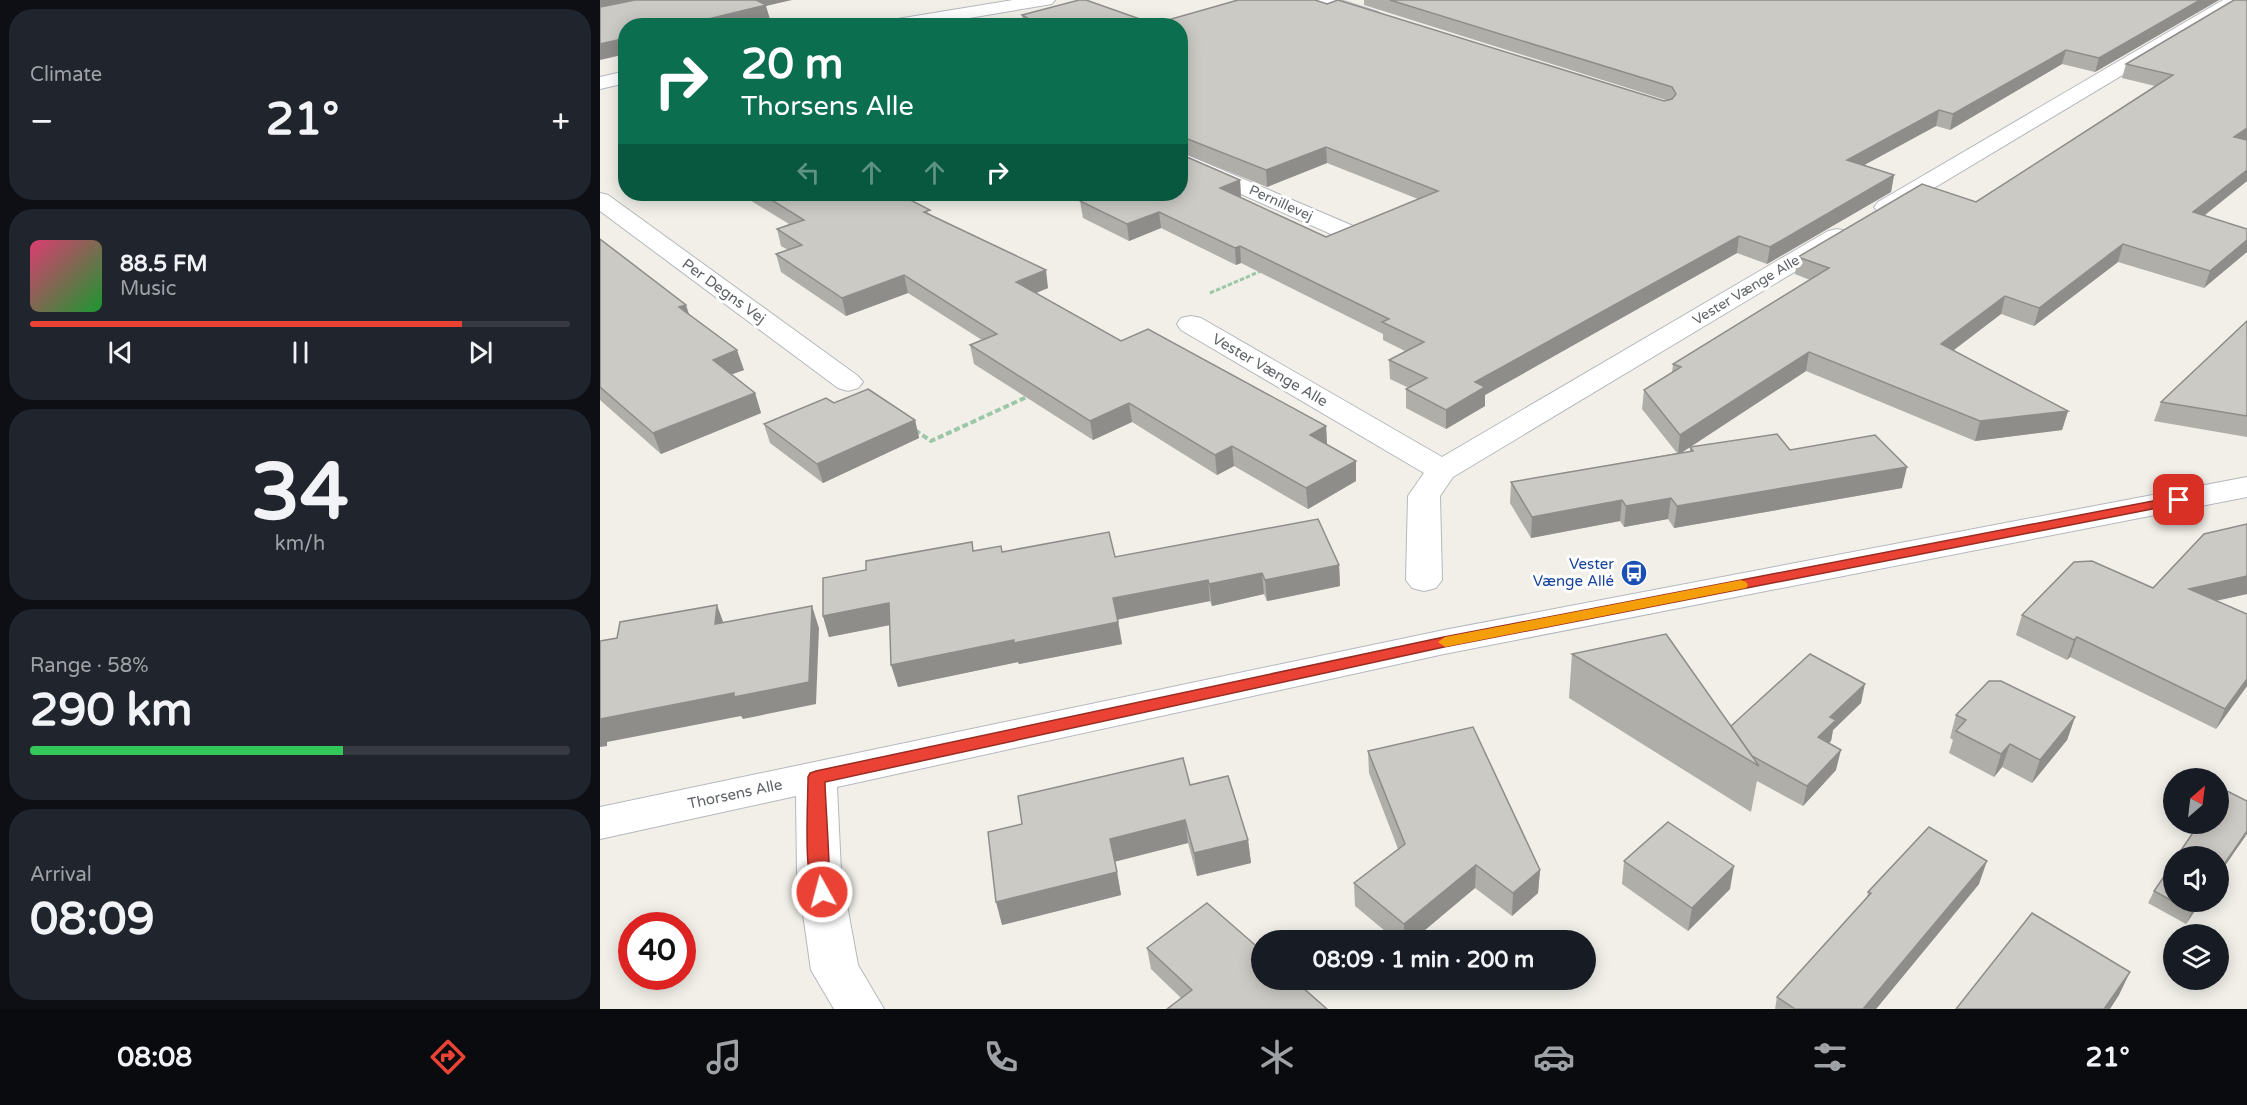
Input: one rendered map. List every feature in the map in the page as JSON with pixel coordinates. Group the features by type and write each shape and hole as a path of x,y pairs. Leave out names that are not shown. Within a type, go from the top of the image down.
{"street":[{"path":"935,18 1046,0"},
{"path":"1322,0 1390,21"},
{"name":"Vester Vænge Alle","path":"1424,580 1424,496 1442,470 2235,0"},
{"path":"600,83 618,79"},
{"name":"Pernillevej","path":"1188,162 1349,232"},
{"name":"Per Degns Vej","path":"600,200 848,382"},
{"name":"Vester Vænge Alle","path":"1191,324 1442,470"},
{"name":"Thorsens Alle","path":"600,823 1444,642 2247,487"},
{"path":"816,777 819,872 835,970 860,1009"}],"path":[{"path":"1191,324 1167,311 1264,270"},
{"path":"912,428 931,441 1039,392"}],"building":[{"path":"635,0 756,0 766,5 712,18 618,18 618,40 600,44 600,7"},
{"path":"1086,0 1137,18 1027,18 1022,15"},
{"path":"1238,0 1315,0 1327,4 1338,0 1664,101 1672,99 1676,94 1672,87 1390,0 2200,0 2099,58 2066,50 1953,114 1939,110 1847,160 1894,175 1770,247 1739,236 1475,382 1485,387 1446,410 1406,389 1427,378 1389,360 1424,342 1382,322 1389,319 1240,246 1235,248 1159,212 1127,224 1080,201 1188,201 1188,157 1240,180 1220,188 1326,237 1438,191 1326,147 1266,170 1188,139 1188,18 1175,18"},
{"path":"2234,0 2247,0 2247,128 2234,137 2247,140 2247,170 2193,212 2247,229 2247,240 2210,271 2123,244 2039,308 2005,296 1941,344 2068,411 1980,421 1809,352 1680,435 1644,390 1681,367 1673,364 1829,268 1798,257 1922,184 1976,202 2173,75 2126,64"},
{"path":"773,201 913,201 930,210 924,212 1046,270 1016,282 1121,341 1148,329 1326,426 1310,435 1356,461 1306,488 1232,446 1215,455 1129,403 1090,421 970,345 997,334 904,275 842,298 776,254 802,245 777,229 804,220"},
{"path":"600,239 686,305 679,307 737,350 713,360 755,393 653,433 600,387"},
{"path":"2247,321 2247,416 2161,402"},
{"path":"868,389 915,420 817,464 764,424 826,398 834,403"},
{"path":"1777,434 1790,450 1875,435 1907,467 1677,506 1671,498 1626,506 1622,500 1532,517 1511,482 1693,451 1690,447"},
{"path":"1318,519 1339,565 1265,580 1262,573 1209,584 1208,580 1113,598 1118,622 1014,643 1014,640 891,665 889,603 823,616 823,578 866,570 866,561 972,542 973,551 1001,546 1002,552 1109,532 1115,557"},
{"path":"2247,524 2247,576 2189,589 2247,614 2247,679 2225,709 2077,637 2074,640 2022,615 2074,562 2092,561 2153,588 2204,534"},
{"path":"717,605 715,624 812,606 809,682 734,697 734,693 600,719 600,641 617,638 620,622"},
{"path":"1666,634 1759,766 1572,654"},
{"path":"1810,654 1865,684 1830,717 1836,720 1818,737 1841,750 1807,786 1752,756 1731,726"},
{"path":"1989,681 2001,681 2075,717 2040,760 2010,744 2001,754 1956,731 1966,720 1956,715"},
{"path":"1473,727 1540,870 1513,893 1476,865 1404,924 1354,883 1405,844 1368,751"},
{"path":"1183,758 1190,785 1228,776 1248,840 1194,853 1185,820 1110,839 1117,872 996,902 988,832 1022,824 1018,796"},
{"path":"2229,792 2247,801 2247,831 2229,857 2229,846 2184,846 2192,834 2229,834"},
{"path":"1668,822 1734,866 1692,908 1624,861"},
{"path":"1929,827 1987,861 1863,1009 1795,1009 1777,997 1871,893 1868,892"},
{"path":"2163,878 2163,896 2154,891"},
{"path":"1207,903 1251,941 1251,990 1305,990 1327,1009 1167,1009 1192,990 1147,948"},
{"path":"2032,913 2130,972 2104,1009 1956,1009"}],"slow traffic":[{"path":"1445,642 1741,585"}],"place":[{"name":"Vester Vænge Allé","path":"1634,573"}],"route":[{"path":"822,892 819,872 816,777 1444,642 2179,500"}]}
